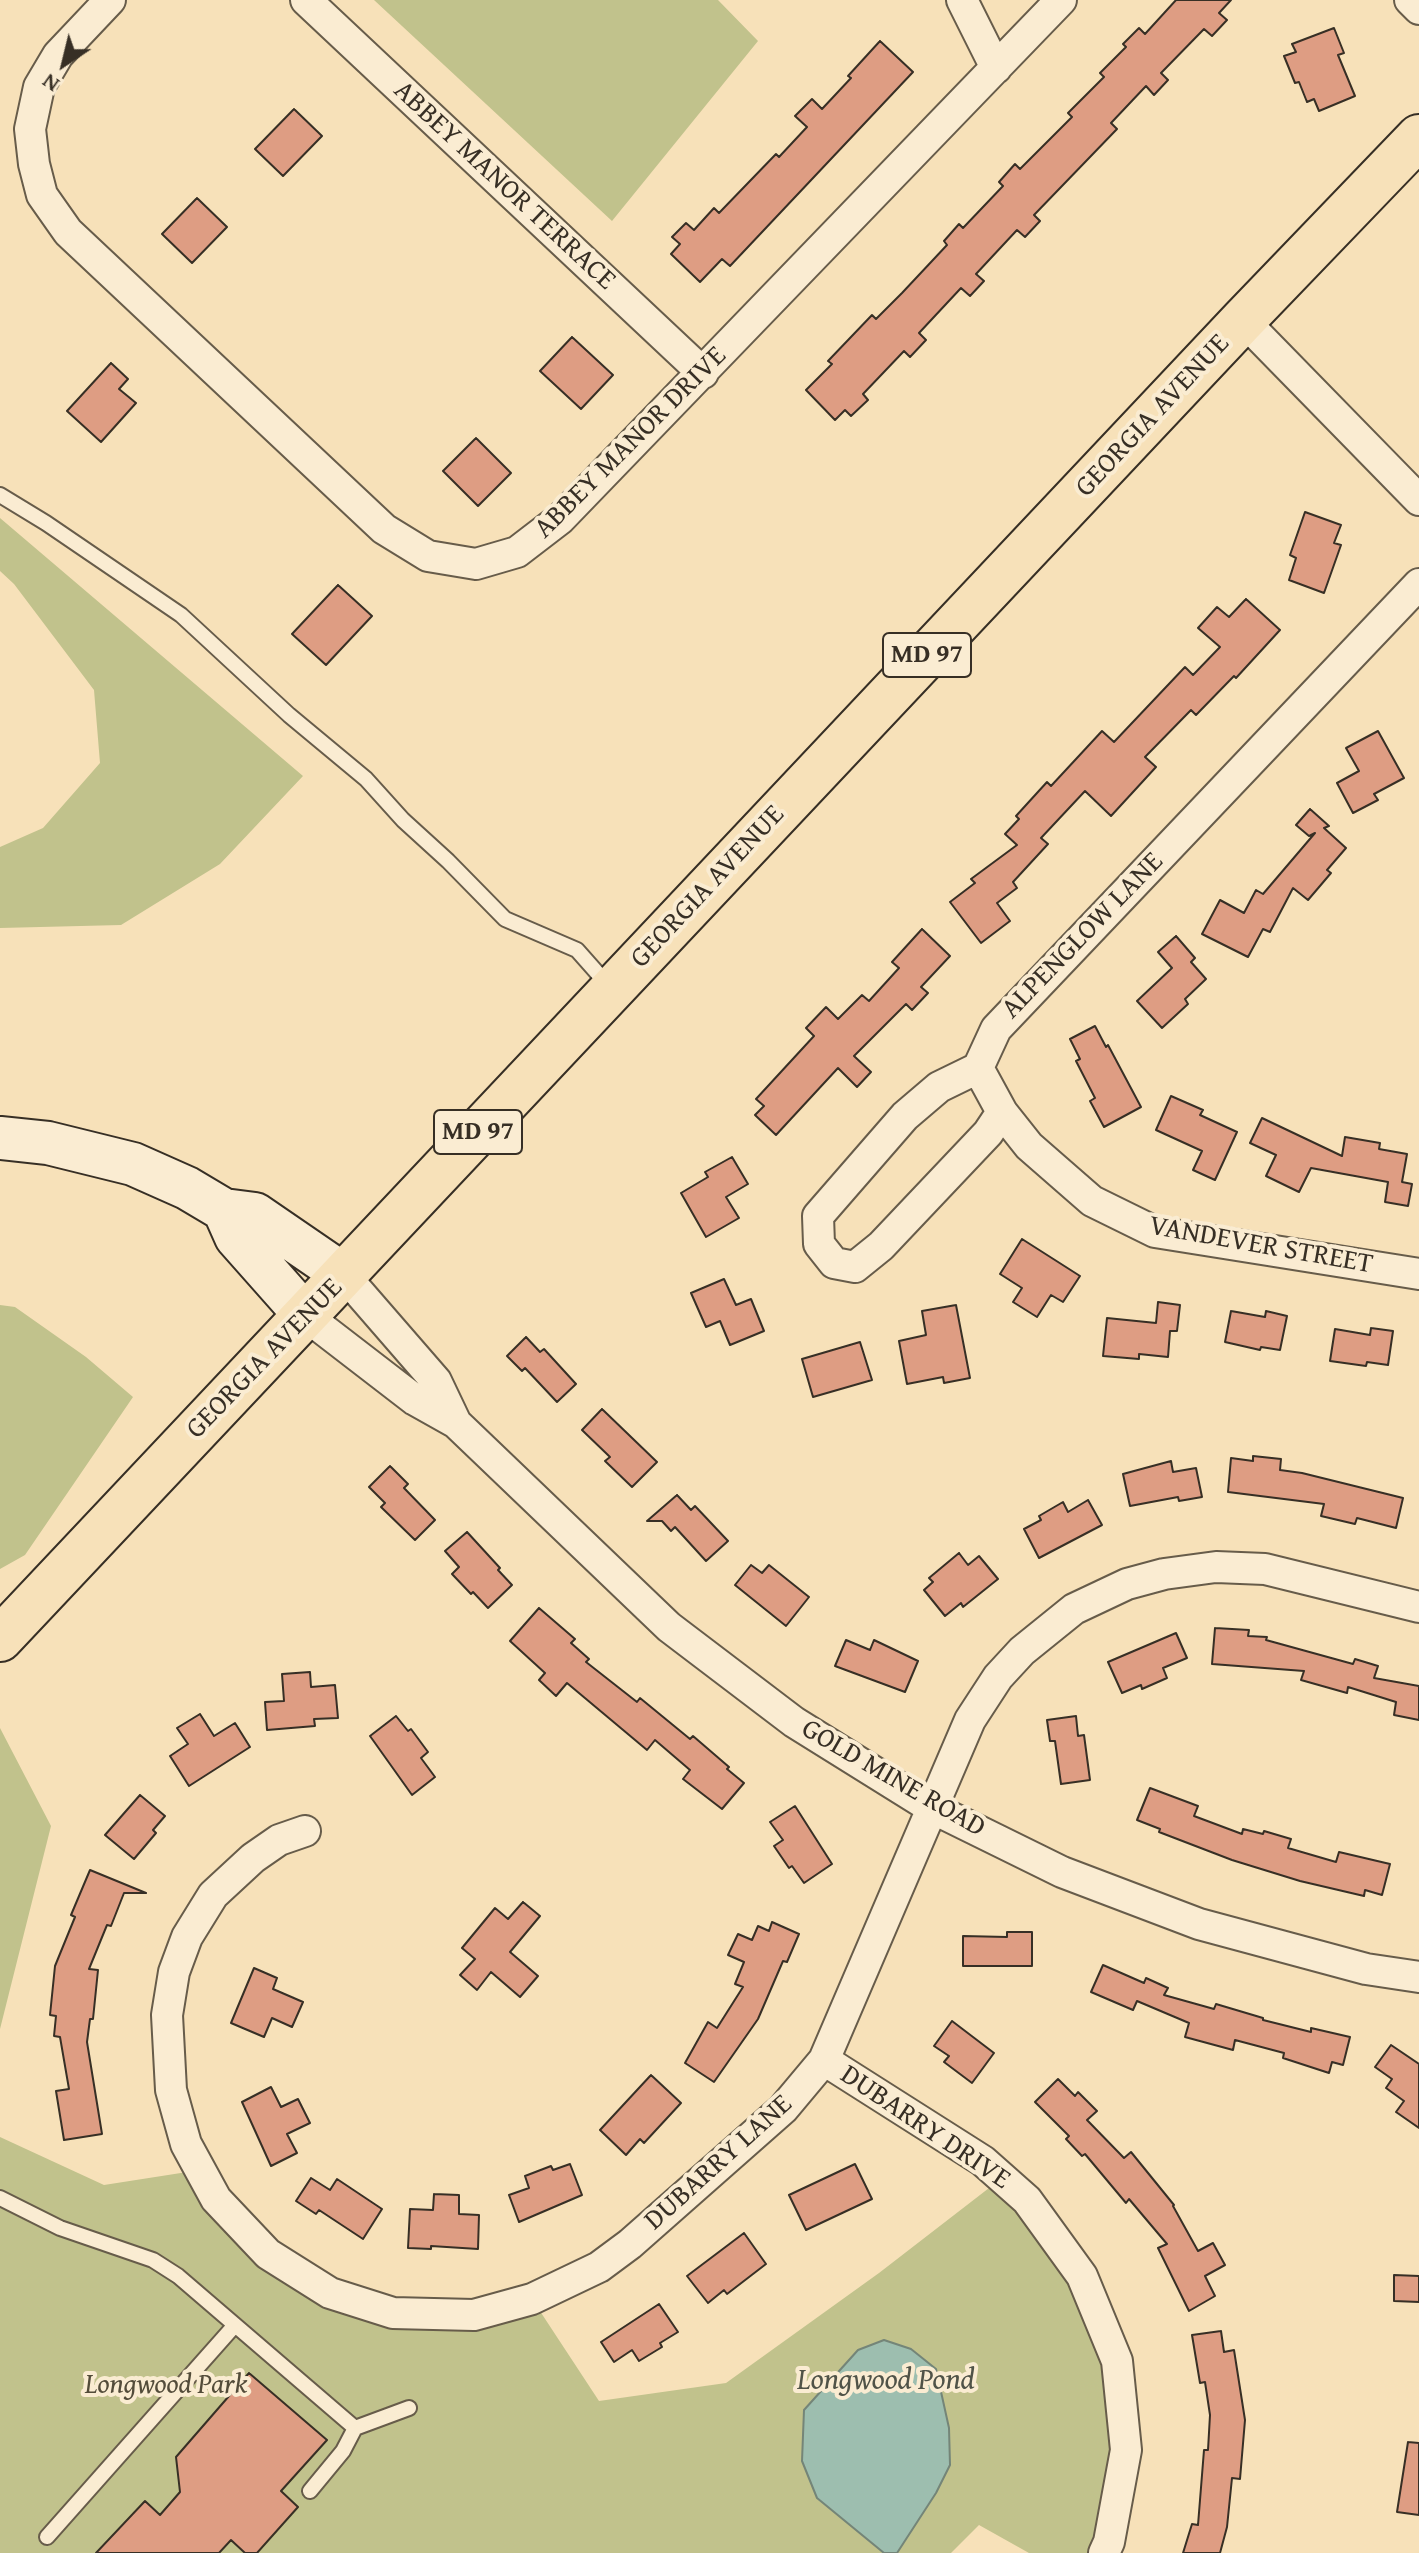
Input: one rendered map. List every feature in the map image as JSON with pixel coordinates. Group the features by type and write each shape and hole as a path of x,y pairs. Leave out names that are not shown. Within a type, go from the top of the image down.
{"main road":[{"name":"GEORGIA AVENUE","path":"0,1639 1419,137"}],"street":[{"name":"ABBEY MANOR DRIVE","path":"110,0 58,55 39,87 30,129 42,195 68,232 384,529 428,556 476,564 517,552 560,519 1061,0"},
{"name":"ABBEY MANOR TERRACE","path":"306,0 703,373"},
{"path":"962,0 996,68"},
{"path":"1410,0 1419,9"},
{"path":"1243,320 1419,500"},
{"name":"ALPENGLOW LANE","path":"978,1068 996,1029 1419,584"},
{"path":"978,1068 939,1087 905,1116 818,1216 819,1244 834,1263 855,1267 881,1246 988,1133 1002,1112"},
{"name":"VANDEVER STREET","path":"978,1068 1002,1112 1029,1146 1092,1201 1155,1232 1419,1274"},
{"name":"GOLD MINE ROAD","path":"0,1138 48,1143 115,1158 187,1188 224,1210 255,1214 344,1275 436,1381 456,1423"},
{"name":"GOLD MINE ROAD","path":"224,1210 236,1237 306,1316 415,1400 456,1423 669,1627 794,1722 932,1808 1062,1872 1199,1924 1366,1969 1419,1977"},
{"name":"DUBARRY LANE","path":"305,1831 279,1840 253,1858 213,1895 187,1937 174,1972 167,2015 171,2090 186,2144 216,2199 268,2254 330,2293 393,2313 474,2315 532,2299 599,2267 630,2244 783,2109 824,2060 970,1720 998,1677 1022,1651 1074,1609 1127,1584 1164,1574 1216,1567 1265,1569 1419,1607"},
{"name":"DUBARRY DRIVE","path":"824,2060 992,2169 1027,2200 1082,2276 1117,2361 1126,2450 1109,2542 1104,2553"}],"lane":[{"path":"0,495 181,615 289,715 366,779 403,820 505,919 577,950 612,989"},
{"path":"0,2198 60,2228 153,2260 178,2276 355,2428"},
{"path":"47,2537 235,2325"},
{"path":"310,2491 343,2451 355,2428 409,2408"}],"green space":[{"path":"374,0 718,0 758,41 612,221"},
{"path":"0,518 303,776 220,864 121,925 0,928 0,847 43,828 100,763 94,690 14,584 0,571"},
{"path":"0,1305 15,1307 86,1357 133,1397 25,1555 0,1569"},
{"path":"0,1728 51,1826 0,2029"},
{"name":"Longwood Park","path":"0,2137 104,2185 200,2170 268,2254 393,2313 532,2299 599,2401 726,2383 879,2273 1002,2178 1082,2276 1126,2450 1104,2553 1029,2553 979,2525 951,2553 0,2553"}],"water":[{"name":"Longwood Pond","path":"884,2340 911,2349 936,2369 949,2428 950,2465 936,2493 897,2553 884,2553 817,2498 802,2461 804,2410 858,2350"}],"building":[{"path":"1176,0 1231,0 1219,13 1227,20 1212,36 1204,29 1161,73 1168,80 1154,95 1146,86 1111,123 1117,129 1034,215 1040,221 1025,237 1017,230 976,274 984,281 970,296 961,288 919,333 926,340 910,357 904,351 863,394 868,400 851,416 845,410 835,420 806,390 832,364 828,361 872,315 876,319 902,293 947,245 944,241 959,224 963,228 1003,186 999,182 1015,164 1020,169 1072,117 1068,113 1104,77 1100,73 1126,47 1123,44 1139,28 1145,34"},
{"path":"1334,28 1344,53 1338,55 1355,96 1319,111 1314,99 1307,102 1284,56 1296,52 1292,44"},
{"path":"880,41 913,72 730,266 722,259 700,282 671,254 680,244 672,237 686,223 694,230 714,208 719,213 776,154 779,157 807,127 795,116 812,99 822,109"},
{"path":"294,109 322,136 283,176 255,149"},
{"path":"197,198 227,227 192,263 162,234"},
{"path":"572,337 613,375 581,409 540,371"},
{"path":"111,363 128,379 119,389 136,403 101,442 67,411"},
{"path":"476,438 511,473 478,506 443,471"},
{"path":"1305,512 1341,525 1334,543 1341,545 1324,593 1289,580 1296,558 1290,555"},
{"path":"338,585 372,616 326,665 292,634"},
{"path":"1246,599 1280,630 1236,678 1234,676 1196,715 1191,710 1145,757 1156,767 1111,816 1085,791 1041,838 1048,844 1013,882 1017,888 997,903 1010,921 981,943 950,902 975,883 971,879 1017,845 1005,834 1019,819 1016,816 1047,782 1051,786 1102,731 1114,742 1185,667 1193,675 1220,647 1198,628 1217,607 1229,617"},
{"path":"1378,731 1404,778 1374,794 1378,800 1353,813 1337,783 1359,771 1346,748"},
{"path":"1310,809 1329,826 1324,828 1346,848 1327,870 1331,873 1308,900 1293,888 1270,932 1263,929 1248,957 1202,934 1220,900 1244,913 1256,890 1263,894 1315,833 1309,836 1296,825"},
{"path":"922,929 950,956 921,987 928,993 912,1010 906,1004 854,1056 871,1072 857,1087 838,1068 776,1135 755,1115 764,1106 756,1099 814,1036 806,1028 826,1007 838,1019 862,995 869,1001 899,968 892,962"},
{"path":"1176,936 1195,958 1191,962 1206,979 1185,999 1188,1004 1162,1028 1137,1001 1172,968 1158,952"},
{"path":"1095,1026 1141,1107 1104,1127 1090,1101 1095,1098 1076,1061 1080,1059 1070,1039"},
{"path":"1171,1096 1203,1110 1200,1115 1237,1132 1215,1180 1193,1170 1202,1151 1156,1130"},
{"path":"1262,1118 1342,1156 1345,1137 1380,1143 1379,1149 1407,1154 1402,1182 1412,1184 1408,1206 1385,1202 1388,1182 1311,1168 1299,1192 1266,1176 1276,1155 1250,1143"},
{"path":"732,1157 748,1184 726,1197 739,1218 706,1237 681,1193 708,1177 705,1172"},
{"path":"1022,1239 1080,1276 1063,1302 1051,1295 1037,1317 1013,1302 1022,1288 1000,1274"},
{"path":"724,1279 736,1305 751,1299 764,1331 730,1345 720,1321 706,1327 691,1293"},
{"path":"1158,1302 1180,1305 1177,1331 1170,1331 1168,1357 1139,1354 1139,1359 1103,1356 1107,1318 1156,1323"},
{"path":"956,1305 970,1378 944,1383 943,1377 907,1384 899,1341 926,1335 922,1311"},
{"path":"1231,1311 1265,1317 1266,1311 1287,1316 1280,1350 1261,1347 1260,1350 1225,1342"},
{"path":"1371,1328 1393,1331 1388,1365 1367,1362 1366,1366 1330,1361 1335,1329 1370,1335"},
{"path":"526,1337 540,1352 544,1349 576,1384 557,1402 525,1368 522,1371 507,1356"},
{"path":"860,1342 872,1380 813,1397 802,1359"},
{"path":"602,1409 657,1462 632,1487 605,1461 610,1457 582,1430"},
{"path":"1253,1456 1281,1459 1280,1470 1403,1498 1396,1528 1357,1518 1355,1524 1321,1516 1324,1504 1228,1492 1231,1458 1253,1461"},
{"path":"1171,1461 1173,1472 1196,1468 1202,1497 1179,1501 1178,1497 1130,1506 1123,1474"},
{"path":"390,1466 408,1484 404,1488 435,1520 415,1540 381,1507 385,1503 369,1487"},
{"path":"677,1495 691,1510 695,1506 728,1541 706,1561 675,1527 671,1531 662,1521 647,1521"},
{"path":"1088,1500 1102,1525 1039,1558 1024,1529 1063,1502 1068,1512"},
{"path":"467,1532 512,1585 488,1608 452,1574 459,1567 445,1551"},
{"path":"959,1553 968,1565 979,1556 998,1579 963,1607 961,1603 945,1616 924,1590 933,1582 929,1578"},
{"path":"751,1565 762,1573 769,1565 809,1597 786,1626 735,1585"},
{"path":"539,1608 575,1639 571,1643 589,1659 586,1662 637,1702 640,1698 690,1739 693,1736 744,1783 722,1809 683,1779 690,1770 655,1740 647,1750 567,1683 556,1696 539,1680 545,1673 510,1641"},
{"path":"1215,1628 1249,1630 1248,1636 1267,1637 1266,1640 1353,1664 1355,1659 1378,1666 1374,1678 1419,1686 1419,1720 1394,1715 1396,1702 1348,1687 1347,1693 1301,1680 1304,1671 1212,1664"},
{"path":"1176,1633 1187,1658 1163,1668 1167,1678 1142,1689 1141,1685 1122,1693 1108,1662"},
{"path":"846,1640 870,1650 874,1640 918,1661 905,1692 835,1666"},
{"path":"310,1672 311,1687 335,1685 338,1718 314,1719 315,1726 267,1730 265,1702 284,1701 282,1674"},
{"path":"200,1714 214,1736 235,1723 250,1747 189,1786 170,1756 188,1744 177,1728"},
{"path":"396,1716 408,1731 411,1729 428,1752 421,1758 435,1777 412,1795 370,1736"},
{"path":"1076,1716 1078,1736 1084,1735 1090,1780 1061,1784 1055,1741 1050,1741 1047,1720"},
{"path":"1150,1788 1198,1806 1194,1816 1242,1834 1243,1829 1263,1834 1264,1831 1291,1839 1288,1848 1336,1862 1339,1852 1390,1864 1382,1895 1365,1890 1364,1896 1300,1881 1232,1860 1159,1832 1160,1829 1137,1820"},
{"path":"140,1795 165,1816 153,1830 156,1833 134,1859 105,1835"},
{"path":"795,1806 832,1864 804,1883 774,1846 783,1840 770,1822"},
{"path":"90,1870 146,1893 124,1893 89,1969 98,1970 93,2019 90,2019 87,2042 102,2134 64,2140 56,2091 69,2089 60,2037 54,2036 56,2016 50,2015 55,1966 75,1917 71,1915"},
{"path":"523,1902 540,1916 510,1952 538,1976 520,1997 491,1972 477,1990 460,1975 475,1959 462,1948 495,1908 508,1919"},
{"path":"772,1922 799,1934 787,1962 783,1961 758,2019 714,2082 685,2063 708,2022 717,2028 743,1987 735,1984 744,1962 728,1955 738,1934 752,1940 758,1926 769,1931"},
{"path":"1007,1932 1032,1932 1032,1966 963,1966 963,1936 1007,1937"},
{"path":"1103,1965 1144,1983 1146,1978 1168,1988 1164,1995 1214,2009 1216,2004 1311,2032 1311,2028 1350,2037 1343,2065 1332,2062 1329,2073 1283,2058 1284,2053 1235,2040 1233,2050 1185,2037 1189,2023 1137,2001 1133,2010 1091,1992"},
{"path":"254,1968 277,1978 273,1989 303,2002 292,2027 272,2018 264,2037 231,2023"},
{"path":"952,2021 994,2053 972,2083 944,2062 949,2056 934,2046"},
{"path":"1391,2045 1419,2064 1419,2128 1396,2112 1404,2101 1386,2088 1392,2079 1375,2067"},
{"path":"651,2075 681,2103 644,2143 640,2139 626,2155 600,2130"},
{"path":"1058,2079 1075,2096 1078,2092 1097,2111 1087,2120 1124,2158 1131,2152 1174,2205 1198,2251 1213,2243 1225,2265 1205,2276 1215,2296 1189,2311 1158,2248 1167,2244 1129,2199 1126,2203 1085,2154 1082,2156 1066,2139 1069,2136 1035,2102"},
{"path":"271,2087 281,2107 298,2099 310,2123 287,2134 297,2153 271,2166 242,2102"},
{"path":"570,2164 582,2195 519,2222 509,2195 529,2188 525,2176 551,2166 553,2170"},
{"path":"855,2164 872,2199 806,2230 789,2195"},
{"path":"311,2178 330,2190 337,2179 382,2209 363,2239 319,2210 316,2214 296,2201"},
{"path":"434,2194 459,2195 459,2214 479,2215 478,2249 408,2248 410,2209 433,2210"},
{"path":"744,2233 766,2264 727,2294 724,2290 708,2303 687,2276"},
{"path":"1394,2275 1419,2276 1419,2302 1394,2301"},
{"path":"659,2304 678,2332 660,2343 662,2347 639,2361 632,2350 614,2362 601,2342"},
{"path":"1221,2331 1224,2352 1234,2350 1245,2420 1240,2479 1232,2478 1227,2527 1220,2553 1183,2553 1192,2524 1198,2525 1210,2415 1205,2382 1200,2383 1192,2335"},
{"path":"249,2373 327,2440 281,2491 298,2507 257,2553 245,2553 231,2540 219,2553 96,2553 145,2501 160,2515 180,2492 176,2457"},
{"path":"1408,2442 1419,2443 1419,2515 1397,2512"}]}
